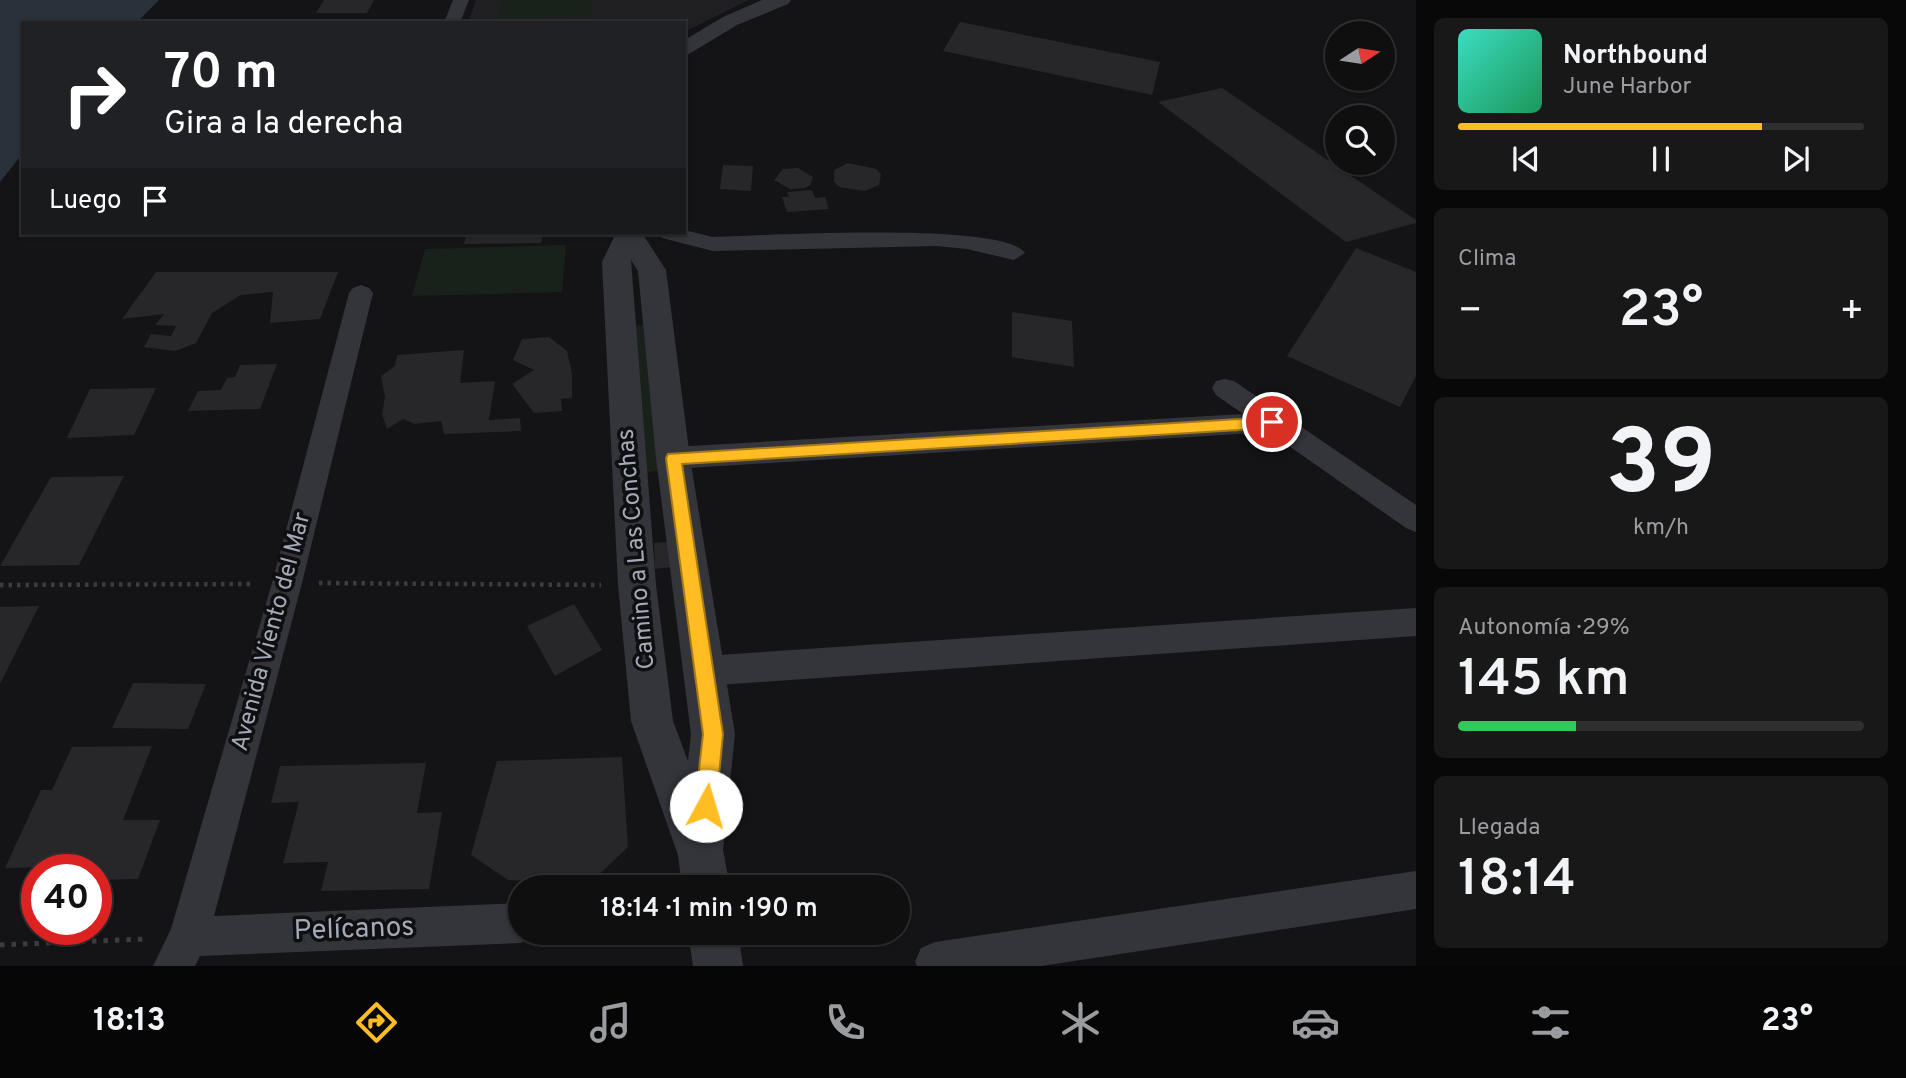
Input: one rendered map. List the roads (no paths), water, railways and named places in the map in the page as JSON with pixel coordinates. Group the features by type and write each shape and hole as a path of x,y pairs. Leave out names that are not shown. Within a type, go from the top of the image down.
{"street":[{"path":"453,21 461,0"},
{"path":"690,42 746,13 781,0"},
{"name":"Camino a Las Conchas","path":"629,235 652,270 673,458 713,734 703,871"},
{"name":"Camino a Las Conchas","path":"629,235 616,262 637,585 652,721 703,871"},
{"path":"678,235 713,244 937,239 967,242 1014,253"},
{"name":"Avenida Viento del Mar","path":"181,951 287,583 361,293"},
{"path":"1225,388 1416,520"},
{"path":"673,458 1272,422"},
{"path":"704,671 1416,622"},
{"path":"935,962 1416,890"},
{"name":"Pelícanos","path":"181,951 508,924"},
{"path":"715,945 718,966"}]}
